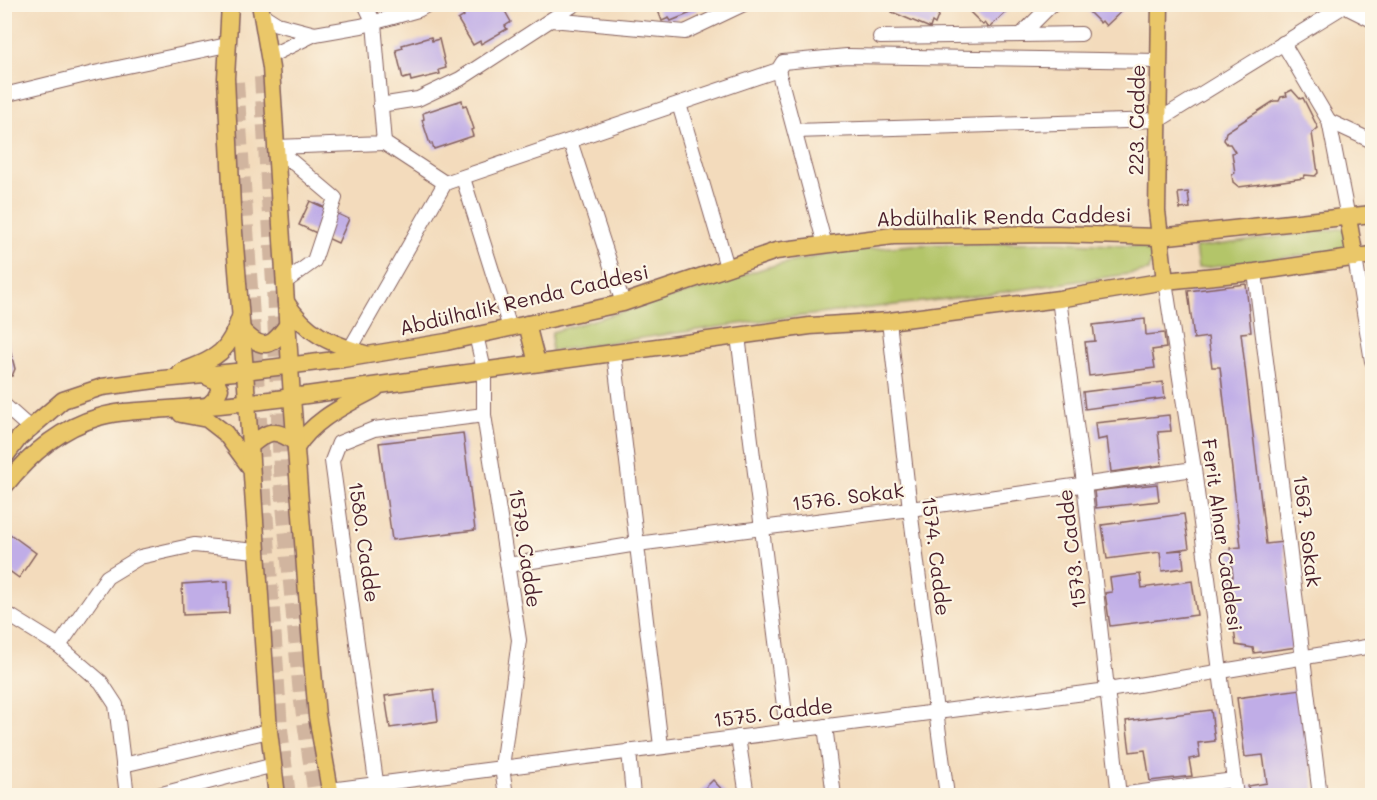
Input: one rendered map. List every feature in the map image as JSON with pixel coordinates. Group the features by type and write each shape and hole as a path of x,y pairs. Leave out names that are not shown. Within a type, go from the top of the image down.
{"main road":[{"path":"231,4 226,78 232,207 242,322 269,731 277,795"},
{"path":"231,4 236,82"},
{"name":"223. Cadde","path":"1160,4 1157,211 1165,281"},
{"path":"260,8 270,56 292,397 317,716 331,793"},
{"path":"260,8 262,77"},
{"name":"Abdülhalik Renda Caddesi","path":"163,379 369,355 510,328 623,303 776,251 894,236 1056,234 1159,237 1372,214"},
{"path":"1348,218 1355,258"},
{"path":"4,487 40,448 70,429 100,416 247,403 810,326 889,321 1059,299 1165,281 1255,272 1372,255"},
{"path":"286,301 294,315 306,327 330,342 369,355"},
{"path":"242,322 253,341 260,345 270,344 278,338 288,324"},
{"path":"4,459 19,438 63,400 102,387 163,379 215,358 242,322"},
{"path":"527,324 537,363"},
{"path":"204,375 216,381 220,389 219,394 208,406"},
{"path":"296,445 327,414 383,384"},
{"path":"163,410 207,419 225,433 251,469"},
{"path":"250,446 265,433 272,432 282,434 296,445"}],"street":[{"path":"365,4 374,23 384,143"},
{"path":"270,56 315,34 374,23 418,10 429,4"},
{"path":"380,105 418,99 460,79 575,4"},
{"path":"551,20 685,32 744,4"},
{"path":"1021,36 1052,4"},
{"path":"795,131 1159,120 1344,6 1372,20"},
{"path":"260,8 278,24 315,34"},
{"path":"880,37 1081,34"},
{"path":"1283,43 1329,121 1348,218"},
{"path":"4,95 227,45"},
{"path":"350,349 445,183 778,70 783,62 847,56 1160,61"},
{"path":"778,70 825,245"},
{"path":"679,104 727,267"},
{"path":"1329,121 1372,141"},
{"path":"570,141 623,303"},
{"path":"277,148 384,143 445,183"},
{"path":"277,148 335,198 314,261 285,282"},
{"path":"463,178 510,328"},
{"path":"1355,258 1372,361"},
{"name":"1567. Sokak","path":"1255,272 1320,795"},
{"name":"Ferit Alnar Caddesi","path":"1165,281 1194,469 1236,795"},
{"name":"1573. Cadde","path":"1059,299 1084,483 1119,795"},
{"name":"1574. Cadde","path":"889,321 910,509 947,795"},
{"name":"1579. Cadde","path":"476,335 484,370 484,415 519,640 501,767 506,795"},
{"path":"738,336 787,730"},
{"path":"614,353 661,746"},
{"path":"7,411 31,429"},
{"name":"1580. Cadde","path":"378,789 332,461 339,443 374,429 484,415"},
{"name":"1576. Sokak","path":"508,565 637,544 1194,469"},
{"path":"59,646 107,577 140,557 194,545 256,551"},
{"path":"4,612 59,646 101,682 116,705 127,795"},
{"name":"1575. Cadde","path":"331,793 378,789 501,767 1108,690 1372,646"},
{"path":"825,726 834,795"},
{"path":"123,765 269,731"},
{"path":"738,737 747,795"},
{"path":"629,751 633,795"},
{"path":"154,795 274,765"},
{"path":"1119,795 1234,780"}],"green space":[{"path":"1345,228 1348,249 1198,269 1195,248"},
{"path":"1056,242 1147,247 1153,254 1149,271 981,295 767,320 551,351 552,332 768,267 844,251 913,245"}],"building":[{"path":"476,4 501,4 511,22 505,26 507,29 481,44 480,41 473,45 458,20 464,16 462,13"},
{"path":"890,4 943,4 935,24 932,22 930,28 892,12 894,6"},
{"path":"656,5 701,5 696,6 698,10 671,21 669,18 662,21"},
{"path":"968,5 1013,5 989,28 965,7"},
{"path":"1082,5 1128,5 1106,26"},
{"path":"431,37 432,41 439,39 446,68 439,70 440,74 411,81 410,77 403,79 396,50 403,48 402,45"},
{"path":"1292,90 1300,99 1303,98 1318,128 1312,133 1318,173 1315,176 1305,175 1304,178 1239,187 1233,182 1232,175 1235,173 1232,153 1235,152 1224,140 1226,132 1274,101 1287,96 1286,93"},
{"path":"462,100 474,129 471,130 473,136 434,149 422,120 424,119 423,113"},
{"path":"1188,192 1190,208 1180,209 1178,193"},
{"path":"310,201 349,219 338,243 299,225"},
{"path":"1246,284 1251,332 1241,333 1266,544 1283,542 1297,647 1254,653 1253,648 1236,645 1228,578 1233,577 1230,548 1241,547 1220,367 1212,367 1208,337 1194,339 1188,291"},
{"path":"1145,319 1146,335 1164,333 1166,348 1152,350 1155,368 1089,376 1085,342 1095,341 1093,325"},
{"path":"4,326 15,369 12,376 4,375"},
{"path":"1163,382 1165,398 1085,409 1083,392"},
{"path":"1169,415 1171,431 1158,432 1162,465 1111,472 1107,438 1097,440 1095,423"},
{"path":"463,433 475,530 392,540 379,443"},
{"path":"1157,484 1159,501 1096,508 1094,491"},
{"path":"1184,514 1189,548 1168,551 1182,550 1184,568 1162,571 1160,552 1107,559 1102,525"},
{"path":"10,534 36,553 19,578 4,567 4,541"},
{"path":"1140,574 1142,588 1192,581 1197,615 1110,626 1105,593 1112,592 1110,578"},
{"path":"228,581 229,613 183,615 182,584"},
{"path":"434,689 438,721 390,728 385,696"},
{"path":"1301,689 1315,796 1250,796 1248,786 1267,783 1263,755 1245,757 1237,698"},
{"path":"1211,710 1215,741 1198,743 1200,757 1189,759 1192,776 1150,781 1145,750 1130,752 1126,721"},
{"path":"713,780 728,796 697,796"}],"tunnel":[{"path":"262,77 274,285 281,471 301,695 316,796"},
{"path":"236,82 280,729 288,796"}]}
